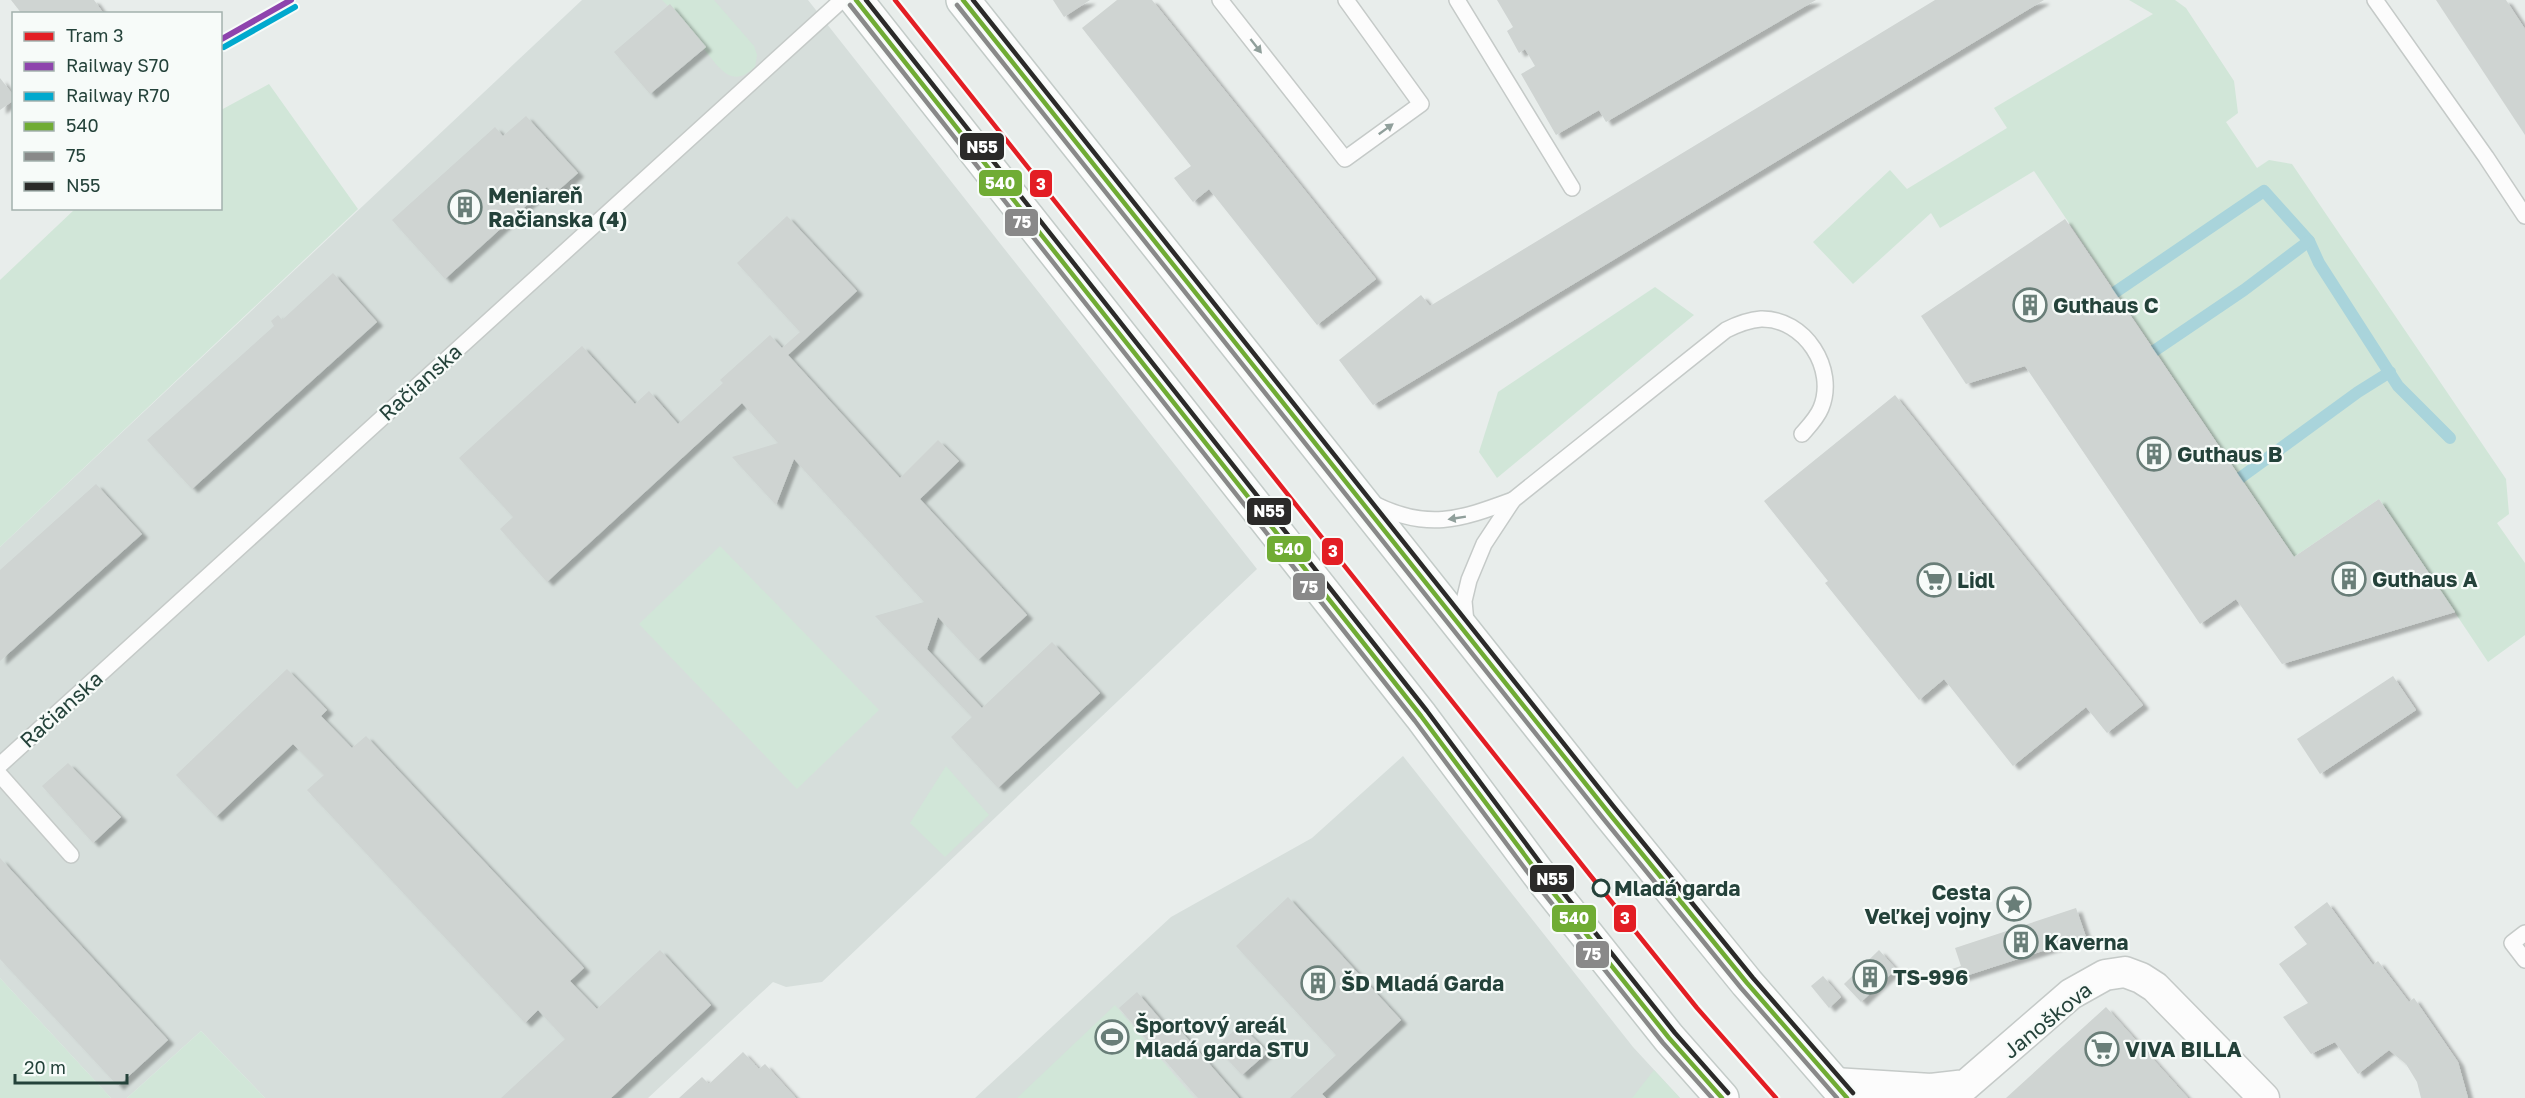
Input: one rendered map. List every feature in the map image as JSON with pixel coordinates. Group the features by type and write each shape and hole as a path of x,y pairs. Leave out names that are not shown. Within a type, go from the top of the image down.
{"main road":[{"path":"856,0 1420,716 1544,881 1669,1038 1722,1098"},
{"path":"963,0 1466,635 1747,983 1841,1091"}],"street":[{"name":"Janoškova","path":"1973,1091 2072,994 2105,975 2125,972 2155,987 2264,1098"},
{"path":"1841,1091 1931,1089 1973,1091"}],"lane":[{"name":"Račianska","path":"0,765 842,0"},
{"path":"1220,0 1345,159 1420,104 1346,0"},
{"path":"1457,0 1572,188"},
{"path":"2375,0 2525,216"},
{"path":"1466,635 1464,601 1469,580 1484,544 1513,500 1726,330 1743,322 1763,319 1783,324 1800,334 1814,349 1822,362 1826,376 1821,409 1802,434"},
{"path":"1355,494 1396,514 1423,521 1468,516 1513,500"},
{"path":"0,775 71,855"},
{"path":"2525,933 2512,943 2525,960"}],"shaded area":[{"path":"582,0 808,0 1257,569 822,982 786,987 773,982 648,1098 265,1098 201,1031 127,1098 111,1098 0,978 0,547"},
{"path":"1403,756 1633,1047 1680,1098 975,1098 1171,917 1312,838"}],"green space":[{"path":"662,0 714,0 754,46 757,55 755,67 747,74 739,76 726,73 714,62 703,48 705,46 670,5 668,6"},
{"path":"2129,0 2175,0 2186,8 2234,81 2238,113 2226,122 2257,168 2269,160 2292,164 2506,479 2509,514 2497,523 2525,563 2525,635 2488,662 2379,499 2294,557 2034,171 1940,228 1931,213 1853,284 1813,242 1890,170 1907,189 2007,128 1994,108 2153,14"},
{"path":"269,84 358,209 0,547 0,280 74,210 222,210 222,109"},
{"path":"1655,287 1694,315 1497,478 1479,452 1498,392"},
{"path":"720,546 879,710 797,789 639,624"},
{"path":"946,766 989,815 945,857 910,823"},
{"path":"0,978 111,1098 0,1098"},
{"name":"Športový areál Mladá garda STU","path":"1115,1005 1194,1098 1017,1098"},
{"path":"201,1031 265,1098 127,1098"},
{"path":"1654,1070 1680,1098 1632,1098"}],"building":[{"path":"11,0 94,0 103,12 20,12"},
{"path":"1053,0 1090,0 1064,17"},
{"path":"1117,0 1152,0 1376,279 1317,325 1209,189 1193,202 1174,178 1191,166 1082,28"},
{"path":"1497,0 1816,0 1606,122 1599,110 1556,135 1521,74 1535,66 1525,49 1519,53 1507,31 1513,27"},
{"path":"1935,0 2044,0 1373,405 1339,360 1421,295 1430,306"},
{"path":"2436,0 2506,0 2525,29 2525,135"},
{"path":"670,4 706,47 650,94 614,52"},
{"path":"0,78 12,93 12,101 0,110"},
{"name":"Meniareň Račianska (4)","path":"526,116 578,173 553,195 547,187 445,279 392,220 495,127 503,136"},
{"path":"787,216 857,291 788,355 900,478 938,440 959,461 920,499 1027,615 978,660 938,617 927,649 982,708 1052,642 1100,693 998,788 951,737 972,717 875,616 924,602 794,459 776,505 732,457 778,443 742,403 547,582 500,529 513,517 459,458 582,346 635,404 649,391 678,424 723,383 720,380 770,335 782,348 800,332 737,263"},
{"path":"2065,219 2294,557 2379,499 2455,612 2282,664 2236,599 2200,624 2025,366 1966,384 1921,316"},
{"path":"333,273 377,322 192,489 147,440 274,326 271,321 278,315 282,320"},
{"name":"Lidl","path":"1895,395 2143,705 2107,733 2086,707 2013,766 1944,679 1919,700 1825,583 1828,581 1764,501"},
{"path":"96,484 142,534 0,661 0,570"},
{"path":"287,669 327,710 321,716 352,748 366,736 584,968 570,981 597,1009 660,950 711,1005 611,1098 501,1098 565,1039 538,1010 525,1023 307,790 324,775 293,744 216,817 176,775"},
{"path":"2393,676 2416,710 2320,774 2297,739"},
{"path":"68,763 121,817 93,843 42,786"},
{"path":"0,858 168,1040 118,1086 0,959"},
{"name":"ŠD Mladá Garda","path":"1288,897 1401,1020 1322,1094 1326,1098 1290,1098 1336,1055 1236,946"},
{"path":"2327,902 2373,965 2378,961 2409,1002 2414,998 2458,1062 2468,1098 2421,1098 2417,1082 2406,1064 2389,1050 2358,1074 2335,1042 2311,1054 2283,1017 2308,1003 2279,964 2307,944 2294,927"},
{"name":"Kaverna","path":"2076,908 2086,937 1953,980 1949,970 1961,966 1955,948"},
{"name":"TS-996","path":"1879,950 1896,969 1861,1002 1844,984"},
{"path":"1823,976 1841,997 1829,1008 1811,986"},
{"path":"1137,992 1167,1027 1173,1022 1239,1098 1198,1098 1119,1008"},
{"name":"VIVA BILLA","path":"2106,1007 2188,1098 2006,1098 2053,1055"},
{"path":"1240,1025 1268,1052 1242,1075 1216,1047"},
{"path":"743,1052 759,1069 765,1064 796,1098 679,1098 702,1077 709,1084"}],"waterway":[{"path":"2114,293 2264,191 2309,241 2319,263 2398,386 2450,438"},
{"path":"2154,351 2244,290 2309,241"},
{"path":"2240,478 2358,392 2390,372"}],"tram line":[{"name":"3","path":"895,0 1590,875 1697,1008 1776,1098"}],"rail line":[{"name":"S70","path":"222,39 291,0"},
{"name":"R70","path":"224,47 295,7"}],"transit line":[{"name":"540","path":"856,0 1421,716 1544,881 1669,1038 1722,1098"},
{"name":"N55","path":"866,0 1427,711 1550,876 1675,1033 1728,1093"},
{"name":"540","path":"963,0 1608,812 1747,983 1847,1098"},
{"name":"N55","path":"973,0 1614,807 1753,978 1853,1093"},
{"name":"75","path":"850,5 1415,721 1538,886 1663,1043 1712,1098"},
{"name":"75","path":"957,5 1602,817 1741,988 1837,1098"}],"place":[{"name":"Meniareň Račianska (4)","path":"465,207"},
{"name":"Guthaus C","path":"2030,305"},
{"name":"Guthaus B","path":"2154,454"},
{"name":"Guthaus A","path":"2349,579"},
{"name":"Lidl","path":"1934,580"},
{"name":"Mladá garda","path":"1601,888"},
{"name":"Cesta Veľkej vojny","path":"2014,904"},
{"name":"Kaverna","path":"2021,942"},
{"name":"TS-996","path":"1870,977"},
{"name":"ŠD Mladá Garda","path":"1318,983"},
{"name":"Športový areál Mladá garda STU","path":"1112,1037"},
{"name":"VIVA BILLA","path":"2102,1049"}]}
